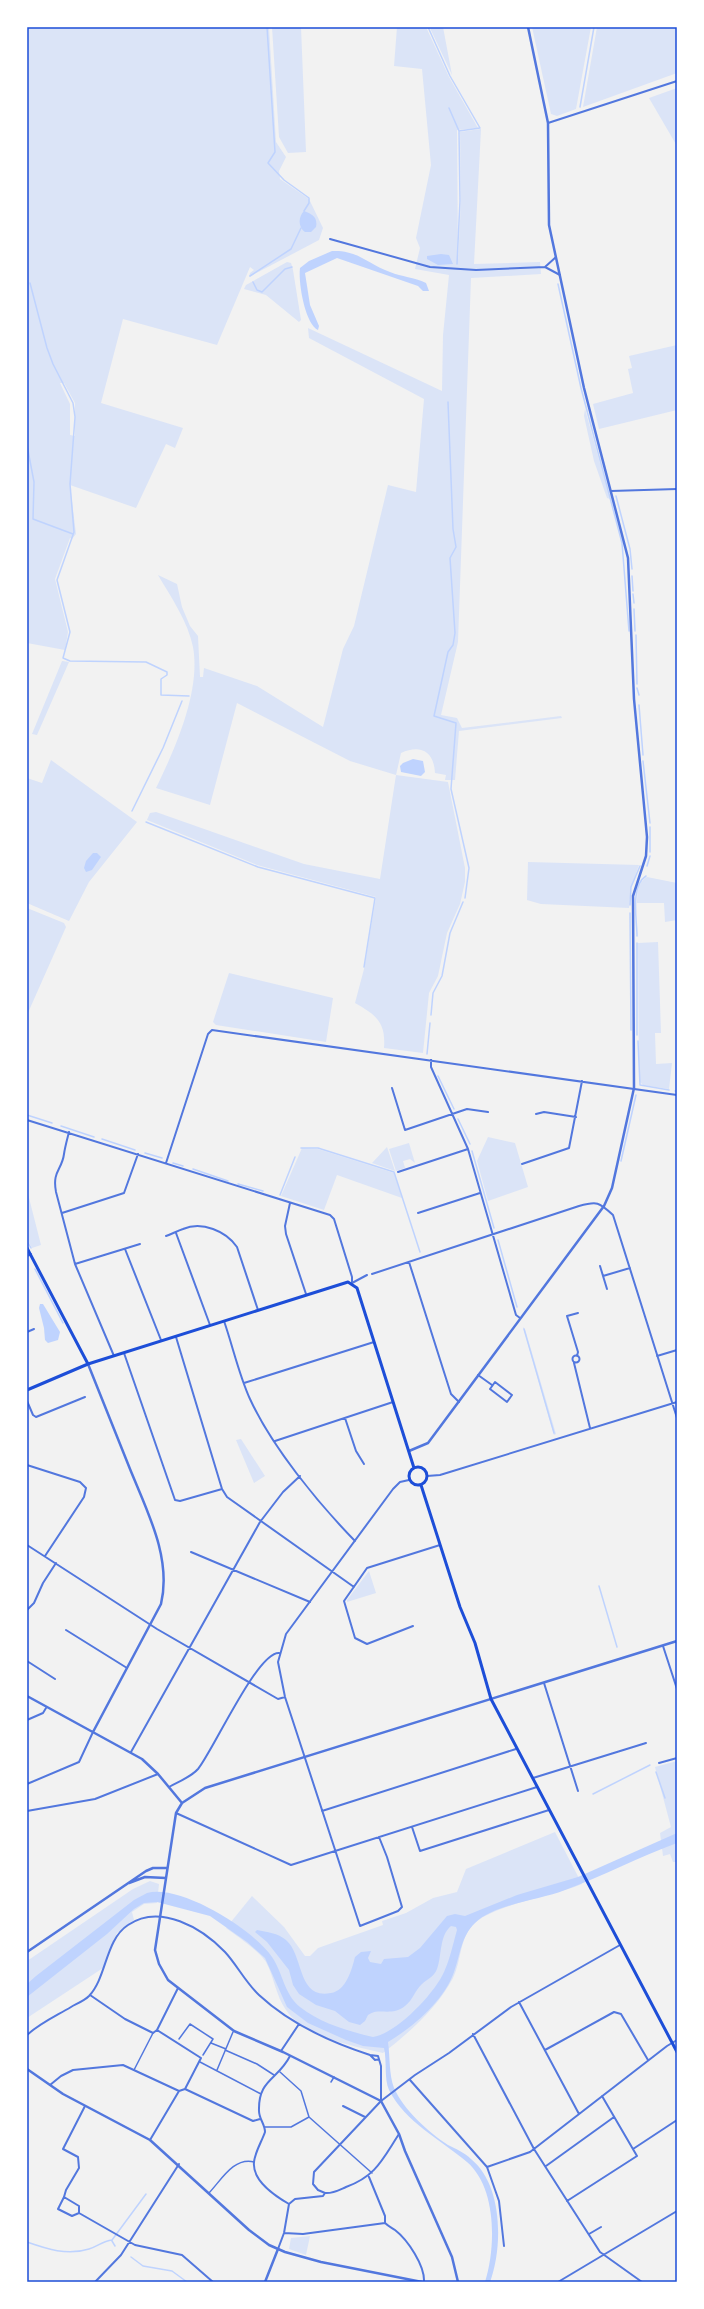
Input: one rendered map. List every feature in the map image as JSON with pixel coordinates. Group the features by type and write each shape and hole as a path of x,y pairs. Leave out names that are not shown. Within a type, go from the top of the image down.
{"main road":[{"path":"27,1248 29,1255 88,1364"},
{"path":"27,1390 88,1364 124,1352 344,1282 352,1283 357,1288 414,1468"},
{"path":"414,1468 424,1470 427,1476 421,1485 414,1485 409,1480 409,1472 414,1468"},
{"path":"421,1485 460,1607 475,1643 490,1699 677,2052"}],"street":[{"path":"409,1451 428,1443 604,1206 612,1188 634,1088 633,896 648,846 634,699 628,558 612,491 584,388 549,225 548,123 528,27"},
{"path":"548,123 677,81"},
{"path":"330,239 430,268 503,270 545,267 560,275"},
{"path":"545,267 556,257"},
{"path":"612,491 677,489"},
{"path":"166,1163 208,1034 212,1030 677,1095"},
{"path":"432,1060 431,1067 468,1149 516,1316 520,1318"},
{"path":"522,1164 569,1148 582,1081"},
{"path":"392,1088 405,1130 467,1109 488,1112"},
{"path":"536,1114 544,1112 576,1117"},
{"path":"27,1120 330,1215 334,1219 352,1277 352,1283 367,1275"},
{"path":"69,1132 64,1149 65,1154 55,1179 61,1213 75,1264 114,1356"},
{"path":"398,1172 468,1149"},
{"path":"61,1213 124,1192 138,1154"},
{"path":"418,1212 480,1193"},
{"path":"372,1274 594,1202 604,1206 613,1214 677,1418"},
{"path":"290,1203 285,1226 286,1234 306,1294"},
{"path":"166,1236 176,1233 183,1228 196,1226 223,1232 231,1238 237,1247 258,1310"},
{"path":"176,1233 210,1325"},
{"path":"75,1264 140,1244"},
{"path":"126,1249 161,1340"},
{"path":"409,1262 451,1394 459,1402"},
{"path":"600,1266 607,1289"},
{"path":"603,1276 630,1268"},
{"path":"578,1313 567,1316 577,1356 572,1359 590,1428"},
{"path":"224,1320 244,1383 256,1410 275,1441 300,1476 355,1541"},
{"path":"27,1332 34,1329"},
{"path":"176,1335 222,1489 233,1503 354,1587"},
{"path":"244,1383 375,1342"},
{"path":"657,1356 677,1350"},
{"path":"124,1352 175,1500 180,1502 222,1489"},
{"path":"27,1784 79,1762 93,1732 151,1624 164,1595 162,1558 148,1514 88,1364"},
{"path":"478,1375 492,1385"},
{"path":"495,1382 512,1395 507,1402 490,1389 492,1385 495,1382"},
{"path":"27,1401 33,1415 36,1417 85,1397"},
{"path":"275,1441 394,1402"},
{"path":"427,1476 440,1475 677,1402"},
{"path":"345,1418 356,1451 364,1464"},
{"path":"27,1465 80,1482 86,1488 84,1497 45,1556"},
{"path":"131,1752 260,1522 283,1492 300,1476"},
{"path":"379,1837 387,1856 402,1907 398,1911 360,1926 285,1697 278,1671 279,1653 286,1634 393,1489 400,1482 409,1480"},
{"path":"27,1545 189,1648 278,1699 285,1697"},
{"path":"413,1626 367,1644 361,1642 356,1638 344,1601 367,1568 441,1545"},
{"path":"191,1552 310,1602"},
{"path":"27,1610 34,1602 43,1583 56,1563"},
{"path":"66,1630 127,1668"},
{"path":"381,2101 281,2051 233,2033 168,1980 159,1964 155,1950 176,1813 182,1802 205,1788 677,1641"},
{"path":"664,1646 677,1689"},
{"path":"169,1786 198,1769 249,1682 268,1657 279,1653"},
{"path":"27,1661 55,1679"},
{"path":"544,1683 578,1791"},
{"path":"27,1696 46,1708 131,1752 158,1774 182,1802"},
{"path":"27,1720 43,1713 46,1708"},
{"path":"532,1778 646,1743"},
{"path":"322,1811 516,1749"},
{"path":"659,1763 677,1758"},
{"path":"27,1811 95,1799 155,1777 158,1774"},
{"path":"176,1813 291,1865 536,1787"},
{"path":"412,1827 420,1851 549,1810"},
{"path":"27,1952 146,1871 153,1868 167,1868"},
{"path":"126,1885 145,1877 166,1878"},
{"path":"27,2034 42,2023 90,1995 105,1967 118,1934 128,1925 137,1920 160,1917 191,1926 210,1940 227,1954 259,1995 299,2024 326,2039 370,2055 375,2060 379,2059"},
{"path":"325,2193 318,2190 313,2184 314,2172 381,2101 519,2002 620,1946"},
{"path":"134,2070 153,2033 158,2030 178,1988"},
{"path":"90,1995 125,2019 153,2033"},
{"path":"519,2002 578,2114"},
{"path":"545,2050 614,2012 621,2014 648,2060"},
{"path":"179,2039 192,2021"},
{"path":"190,2024 213,2039 203,2055"},
{"path":"281,2051 299,2024"},
{"path":"150,2140 179,2091 185,2089 201,2058 158,2030"},
{"path":"217,2070 233,2033"},
{"path":"474,2034 534,2149 603,2255 642,2282"},
{"path":"487,2168 534,2149 648,2060 677,2040"},
{"path":"211,2043 257,2064 274,2075"},
{"path":"370,2055 376,2054 379,2059 381,2101 399,2134 405,2152 452,2257 458,2282"},
{"path":"289,2204 274,2196 267,2188 256,2172 254,2162 265,2132 265,2127 258,2112 261,2094 265,2084 274,2075 280,2072 290,2056"},
{"path":"200,2062 261,2094"},
{"path":"50,2085 61,2076 72,2070 88,2070 123,2065 179,2091"},
{"path":"27,2069 85,2106 150,2140 179,2164 249,2230 278,2249 321,2262 423,2282 424,2274 405,2242 395,2231 385,2224 303,2234 284,2233"},
{"path":"280,2072 301,2091 309,2117 372,2173"},
{"path":"331,2082 334,2077"},
{"path":"410,2080 487,2168 499,2201 504,2246"},
{"path":"185,2089 253,2121 260,2119"},
{"path":"567,2200 637,2156 602,2096"},
{"path":"79,2213 72,2216 58,2209 65,2192 77,2172 80,2161 78,2157 63,2149 85,2106"},
{"path":"343,2106 365,2118"},
{"path":"265,2127 291,2127 309,2117"},
{"path":"546,2166 614,2117"},
{"path":"633,2149 677,2120"},
{"path":"265,2282 284,2233 289,2204 295,2199 323,2196 325,2193 337,2191 369,2176 399,2134"},
{"path":"209,2193 237,2163 246,2160 254,2162"},
{"path":"95,2282 122,2255 179,2164"},
{"path":"369,2176 385,2216 385,2224"},
{"path":"64,2197 79,2206 79,2213"},
{"path":"558,2282 677,2211"},
{"path":"79,2213 130,2242 141,2246 182,2254 214,2282"},
{"path":"589,2234 600,2227"}],"shaded area":[{"path":"27,27 269,27 276,142 286,157 279,171 280,179 309,199 323,228 319,240 249,277 250,273 254,270 250,267 217,345 123,319 101,403 183,428 175,448 166,444 136,508 70,485 76,534 72,539 70,538 55,579 68,632 65,650 27,643","holes":["60,383 64,383 75,403 75,436 70,435 70,404"]},
{"path":"272,27 301,27 306,152 288,153 279,137"},
{"path":"397,27 426,27 449,77 478,128 457,130 458,260 461,201 460,132 481,129 474,264 540,262 541,274 471,278 458,642 441,715 457,718 462,728 561,716 562,718 459,731 455,780 445,780 446,775 435,773 432,760 429,755 415,749 401,753 396,775 350,761 237,703 210,805 156,788 171,756 185,719 190,701 194,664 193,647 187,628 158,575 177,584 182,607 190,626 198,636 200,677 203,677 204,668 257,686 323,727 343,649 354,626 388,485 416,492 424,399 309,338 308,328 442,391 443,335 449,275 415,269 420,248 416,238 431,165 422,69 394,66"},
{"path":"443,27 452,75 430,28"},
{"path":"532,27 591,27 576,109 557,116 551,114"},
{"path":"597,27 677,27 677,73 583,107"},
{"path":"677,88 677,146 649,98"},
{"path":"287,262 291,263 293,270 301,320 299,322 266,295 244,289 246,285"},
{"path":"677,345 677,410 599,429 593,404 633,393 628,369 632,368 629,356"},
{"path":"585,409 610,499 607,498 594,461 584,416"},
{"path":"62,661 69,662 37,735 32,734"},
{"path":"51,760 137,822 89,882 69,921 27,903 27,778 42,783"},
{"path":"396,775 448,782 465,868 465,882 460,904 447,933 438,976 429,993 423,1053 384,1048 383,1032 378,1020 369,1011 355,1003 364,969 376,897 257,865 147,820 150,813 156,812 304,864 380,879"},
{"path":"528,862 639,865 631,887 629,908 541,904 527,900"},
{"path":"647,877 677,883 677,920 665,922 664,903 637,903 640,885"},
{"path":"27,908 64,923 66,927 27,1015"},
{"path":"658,942 661,1033 655,1033 656,1064 672,1063 669,1089 643,1085 639,1081 638,943"},
{"path":"229,973 333,998 326,1042 216,1025 213,1022"},
{"path":"488,1137 515,1143 528,1187 488,1201 477,1161"},
{"path":"409,1143 415,1163 410,1159 403,1161 405,1168 396,1171 389,1149"},
{"path":"387,1147 395,1171 372,1163"},
{"path":"302,1148 318,1149 394,1173 402,1198 337,1175 324,1210 281,1196"},
{"path":"27,1190 41,1245 32,1248 27,1239"},
{"path":"523,1327 525,1329 556,1434 554,1435"},
{"path":"241,1439 265,1476 254,1483 236,1440"},
{"path":"369,1571 376,1593 347,1602 347,1600"},
{"path":"677,1761 677,1862 673,1862 670,1854 663,1856 660,1833 671,1827 655,1767"},
{"path":"555,1832 582,1884 498,1910 476,1922 466,1934 456,1971 447,1989 413,2028 383,2053 330,2039 317,2034 294,2019 286,2010 277,1993 266,1962 242,1939 226,1928 252,1896 284,1927 305,1956 310,1956 318,1948 383,1925 382,1921 406,1913 433,1898 457,1892 466,1869"},
{"path":"150,1881 159,1884 157,1903 144,1904 132,1912 134,1920 117,1933 103,1968 27,2018 27,1961 133,1889"},
{"path":"310,2236 306,2255 289,2249 291,2238"}],"water":[{"path":"304,211 312,215 316,221 316,227 311,232 305,232 300,225 301,216"},
{"path":"332,251 341,251 356,255 382,269 422,281 426,283 429,291 423,291 418,286 337,258 305,273 310,305 319,326 318,330 309,320 303,302 300,283 300,268 309,261"},
{"path":"441,254 449,255 453,264 438,265 427,259 427,256"},
{"path":"413,759 423,761 425,772 421,776 401,772 400,766 403,763"},
{"path":"93,853 97,853 101,857 92,870 86,872 84,868 86,861"},
{"path":"40,1304 43,1304 60,1332 58,1340 48,1343 45,1340 44,1328 39,1308"},
{"path":"677,1833 677,1843 555,1894 505,1907 483,1917 470,1928 464,1940 454,1972 443,1993 427,2012 417,2021 388,2042 392,2083 398,2096 417,2120 432,2133 471,2159 482,2170 489,2184 495,2200 498,2235 497,2252 490,2282 485,2282 489,2268 492,2236 489,2202 484,2187 477,2173 467,2162 424,2130 396,2102 387,2086 384,2048 363,2046 308,2023 287,2007 265,1958 247,1942 210,1916 157,1902 144,1903 134,1909 107,1934 27,1997 27,1984 36,1976 134,1900 147,1893 161,1892 178,1895 197,1902 216,1912 250,1934 263,1946 276,1963 290,1996 308,2013 335,2026 373,2037 393,2029 414,2011 432,1991 444,1972 450,1957 457,1930 456,1927 451,1926 444,1935 439,1964 436,1972 420,1986 408,2004 395,2011 372,2013 368,2015 365,2021 360,2025 349,2022 335,2011 316,2005 299,1994 293,1985 289,1970 267,1942 255,1932 257,1930 272,1933 286,1940 292,1947 302,1975 312,1990 320,1993 331,1993 341,1988 348,1979 355,1957 361,1952 371,1951 368,1958 370,1962 381,1964 384,1959 408,1957 420,1948 447,1916 455,1914 465,1916 517,1895 578,1877"}],"waterway":[{"path":"267,27 275,152 268,163 284,180 309,198 309,203 304,211"},
{"path":"428,27 450,76 480,128 459,131 460,201 457,264"},
{"path":"580,107 594,27"},
{"path":"449,108 459,131"},
{"path":"250,276 291,249 301,228"},
{"path":"253,282 257,290 262,292 285,269 292,267"},
{"path":"30,283 47,348 53,364 73,403 75,417 70,484 74,532 57,580 70,632 63,658 70,661 146,662 167,672 167,675 161,679 161,695 189,696"},
{"path":"558,284 581,388 622,543 629,631"},
{"path":"448,402 453,529 456,547 450,558 455,633 453,645 448,652 434,716 456,723 451,789 469,868 465,898"},
{"path":"27,445 34,482 33,519 73,534"},
{"path":"616,496 630,549 632,569"},
{"path":"632,576 633,591"},
{"path":"633,594 634,603"},
{"path":"634,609 635,631"},
{"path":"636,635 637,684"},
{"path":"637,688 639,695"},
{"path":"132,811 163,748 182,701"},
{"path":"639,705 643,755"},
{"path":"643,761 650,823"},
{"path":"146,822 258,867 375,898"},
{"path":"650,827 650,852"},
{"path":"647,866 650,856"},
{"path":"630,905 631,887 640,866"},
{"path":"637,936 636,895 641,881 646,876"},
{"path":"364,967 375,898"},
{"path":"431,1015 433,993 442,976 450,933 463,902"},
{"path":"630,913 631,1030"},
{"path":"637,943 637,1035"},
{"path":"427,1054 430,1023"},
{"path":"638,1041 640,1085 669,1090"},
{"path":"438,1076 454,1109"},
{"path":"621,1161 636,1095"},
{"path":"27,1115 52,1123"},
{"path":"458,1119 470,1144"},
{"path":"61,1126 94,1137"},
{"path":"102,1139 135,1150"},
{"path":"301,1148 318,1148 394,1172 420,1252"},
{"path":"472,1151 494,1228"},
{"path":"145,1153 162,1158"},
{"path":"280,1195 295,1157"},
{"path":"173,1163 183,1166"},
{"path":"193,1169 228,1181"},
{"path":"238,1184 263,1191"},
{"path":"498,1240 517,1307"},
{"path":"27,1241 31,1248"},
{"path":"35,1269 63,1323"},
{"path":"524,1329 554,1433"},
{"path":"599,1586 617,1647"},
{"path":"593,1794 650,1765"},
{"path":"656,1772 665,1798"},
{"path":"27,2242 57,2251 73,2252 89,2249 106,2241 112,2240 146,2194"},
{"path":"112,2241 115,2246"},
{"path":"131,2257 143,2266 172,2271 187,2282"}]}
